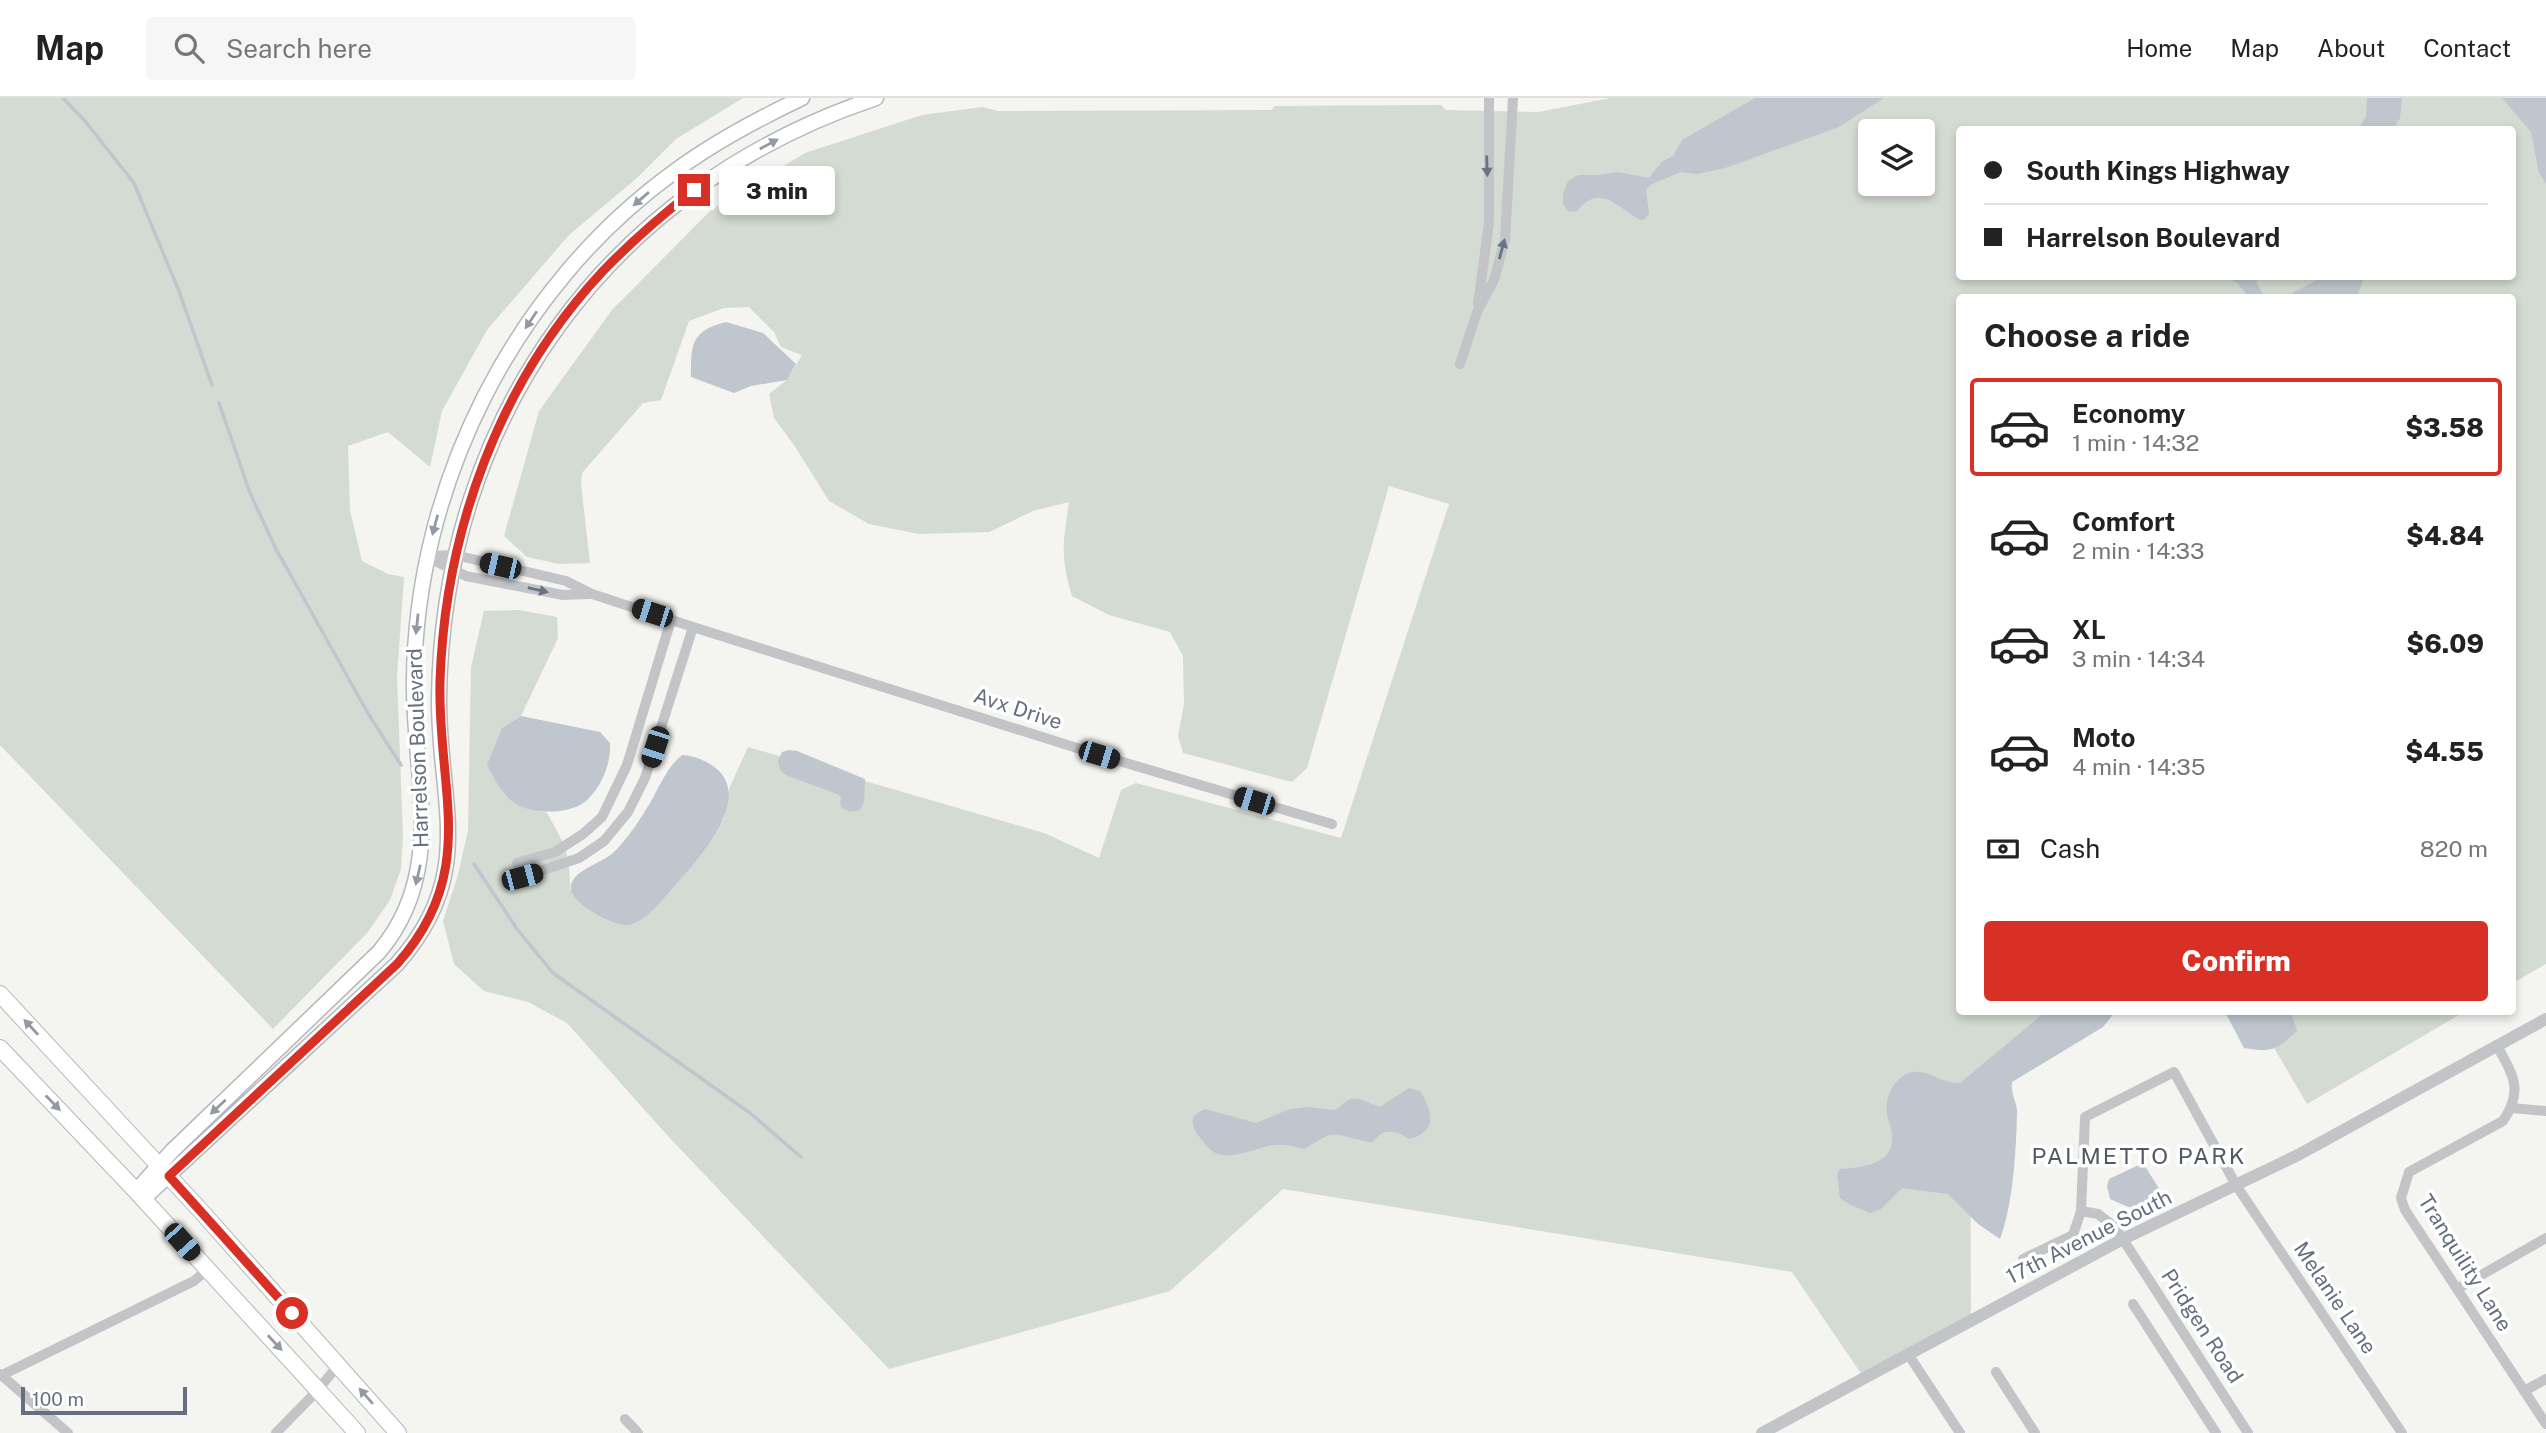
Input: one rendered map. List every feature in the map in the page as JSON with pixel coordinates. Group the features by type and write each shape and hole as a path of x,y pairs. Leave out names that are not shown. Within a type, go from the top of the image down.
{"main road":[{"name":"Harrelson Boulevard","path":"140,1195 379,952 404,917 416,885 422,845 414,725 414,680 416,632 427,556 452,469 476,414 508,353 540,306 573,266 619,218 673,172 740,129 802,98"},
{"name":"Harrelson Boulevard","path":"164,1171 397,964 415,943 432,913 443,882 448,853 449,818 439,699 444,617 455,555 476,482 508,409 525,376 551,336 601,273 659,218 720,172 777,139 876,98"},
{"path":"0,994 164,1171 398,1433"},
{"path":"0,1048 140,1195 357,1433"}],"street":[{"path":"1477,312 1488,233 1489,98"},
{"path":"1460,364 1477,312 1494,280 1505,240 1513,98"},
{"name":"Avx Drive","path":"427,556 455,555 566,581 592,594 693,627 1099,755 1332,824"},
{"path":"427,556 466,576 562,595 592,594"},
{"path":"517,863 555,852 583,834 602,817 629,761 671,620"},
{"path":"522,877 579,858 604,841 628,812 648,767 693,627"},
{"path":"629,761 648,767"},
{"name":"17th Avenue South","path":"1762,1433 2123,1239 2298,1155 2546,1019"},
{"path":"2497,1045 2512,1074 2516,1092 2512,1108 2546,1111"},
{"name":"Melanie Lane","path":"2081,1211 2085,1117 2174,1072 2236,1185 2402,1433"},
{"name":"Tranquility Lane","path":"2512,1108 2503,1121 2409,1172 2401,1198 2405,1210 2546,1424"},
{"path":"2023,1259 2073,1235 2081,1211"},
{"name":"Pridgen Road","path":"2081,1211 2098,1214 2115,1227 2248,1433"},
{"path":"2457,1289 2546,1238"},
{"path":"68,1433 1,1375 194,1281 207,1270"},
{"path":"2133,1304 2216,1433"},
{"path":"1908,1354 1960,1433"},
{"path":"276,1433 338,1365"},
{"path":"1996,1372 2035,1433"},
{"path":"2524,1391 2546,1379"},
{"path":"625,1419 638,1433"}],"shaded area":[{"path":"0,98 743,98 676,139 637,178 569,235 487,330 442,411 430,467 388,432 348,446 350,510 362,561 388,574 404,577 397,677 403,836 401,869 390,900 368,932 273,1029 0,745"},
{"path":"1610,98 2546,98 2546,964 2516,981 2516,294 1956,294 1956,1015 2080,1015 1970,1082 1971,1319 1864,1378 1792,1272 1283,1189 1170,1291 889,1369 667,1135 567,1023 528,1002 484,991 454,964 443,921 458,875 468,830 471,667 484,611 519,610 557,617 558,638 521,716 502,728 502,791 518,805 547,813 565,849 570,890 724,819 729,789 748,747 1044,833 1099,858 1121,790 1136,783 1341,838 1449,504 1389,486 1307,768 1292,782 1183,753 1178,735 1184,704 1183,656 1170,632 1109,615 1072,596 1064,549 1069,502 1033,511 989,532 919,534 869,524 829,501 774,418 769,394 787,380 802,355 781,347 774,332 749,307 724,308 689,321 661,400 643,403 582,473 590,563 559,564 527,557 504,536 539,411 612,310 710,211 805,153 922,115 982,107 998,111 1271,110 1275,106 1441,105 1446,110 1539,112"},
{"path":"1755,98 1884,98 1839,127 1725,168 1697,174 1681,172 1650,185 1646,190 1649,213 1645,219 1641,220 1609,200 1601,198 1593,198 1577,211 1569,212 1563,204 1563,194 1568,181 1579,175 1618,172 1649,178 1662,162 1673,156 1682,140"},
{"path":"2367,98 2402,98 2400,118 2395,126 2360,126 2366,117"},
{"path":"2502,98 2546,98 2546,184 2539,173 2531,132"},
{"path":"2231,280 2258,280 2256,282 2262,294 2246,294"},
{"path":"2317,280 2363,280 2358,294 2291,294"},
{"path":"726,322 763,333 796,364 787,380 751,386 734,393 691,377 695,341 706,330"},
{"path":"521,716 600,732 610,743 609,758 602,779 583,804 554,812 533,810 516,804 499,786 487,765 502,728"},
{"path":"789,750 865,779 864,802 860,810 850,812 842,808 841,797 837,794 786,775 780,770 778,761 782,752"},
{"path":"682,755 702,760 720,772 728,786 728,803 722,820 701,855 648,914 633,924 612,922 592,912 576,899 571,892 571,885 578,874 611,855 621,845 642,816 668,771"},
{"path":"2041,1015 2113,1015 2103,1027 2012,1082 2017,1110 2015,1161 2011,1195 2000,1239 1978,1224 1948,1194 1902,1188 1881,1209 1870,1213 1840,1198 1837,1174 1840,1169 1875,1163 1888,1153 1892,1135 1887,1101 1892,1087 1901,1077 1919,1072 1960,1083"},
{"path":"2227,1015 2292,1015 2297,1031 2284,1042 2268,1050 2244,1048"},
{"path":"2255,1015 2459,1015 2307,1104"},
{"path":"1409,1088 1420,1091 1428,1106 1430,1120 1425,1131 1409,1139 1390,1132 1381,1134 1373,1142 1334,1134 1304,1149 1276,1145 1238,1154 1220,1155 1205,1144 1193,1125 1197,1113 1205,1109 1256,1123 1290,1109 1308,1107 1335,1110 1353,1098 1380,1107"},
{"path":"2143,1163 2160,1190 2159,1197 2134,1208 2110,1199 2107,1186 2109,1179"}],"waterway":[{"path":"63,98 85,121 134,183 179,291 212,385"},
{"path":"219,403 250,493 276,549 369,715 401,765"},
{"path":"474,864 517,929 553,973 750,1113 801,1157"}],"district":[{"name":"PALMETTO PARK","path":"2139,1156"}],"route":[{"path":"292,1313 169,1176 375,986 415,943 432,913 447,866 449,834 439,699 444,617 455,555 476,482 497,431 525,376 551,336 601,273 659,218 694,190"}]}
